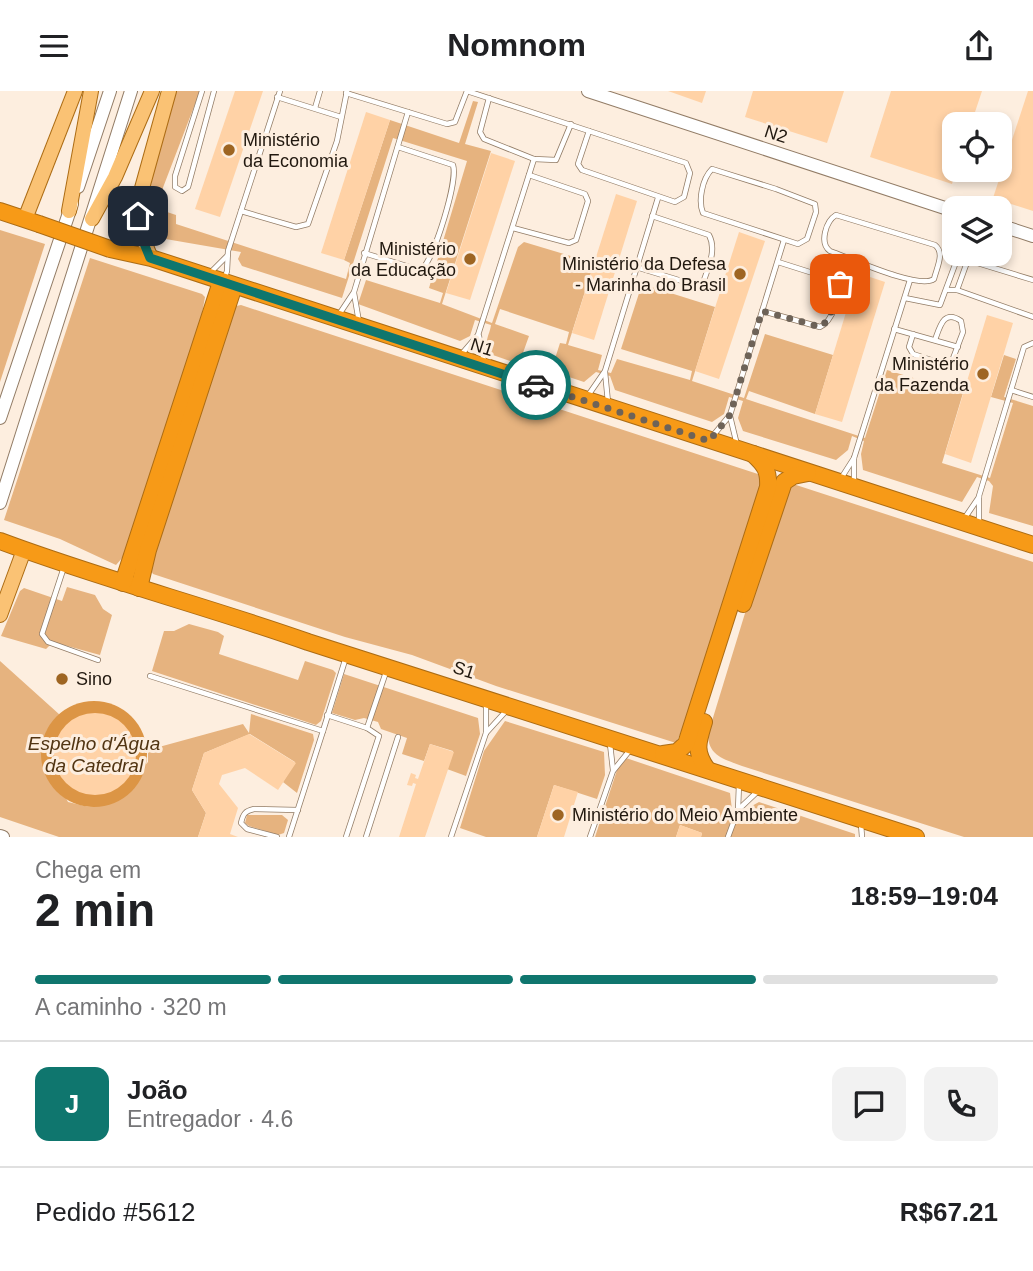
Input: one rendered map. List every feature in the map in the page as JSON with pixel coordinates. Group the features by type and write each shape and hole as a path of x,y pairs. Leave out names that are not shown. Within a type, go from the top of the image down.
{"highway":[{"name":"N1","path":"0,211 110,249 150,258 1033,545"},
{"path":"131,586 148,550 220,282"},
{"path":"661,754 677,752 686,744 768,487 769,474 764,464 746,452"},
{"path":"706,769 698,757 702,729 779,491 784,482 793,476 808,473"},
{"name":"S1","path":"3,542 131,586 234,616 739,779 861,820 885,833 916,837"}],"main road":[{"path":"32,221 75,91"},
{"path":"69,211 91,91"},
{"path":"0,418 110,91"},
{"path":"0,503 131,91"},
{"path":"92,219 115,177 152,91"},
{"path":"150,258 140,230 139,202 169,91"},
{"name":"N2","path":"588,91 942,207"},
{"path":"1012,229 1033,236"},
{"path":"0,615 24,550"}],"lane":[{"path":"202,91 175,176 175,187 182,191 188,187 214,91"},
{"path":"315,109 320,91"},
{"path":"241,211 296,227 308,224 337,141 347,92 442,124 452,124 466,91 570,124 686,163 690,173 681,200 675,202 658,198 582,170 578,163 589,131"},
{"path":"220,282 279,94 341,117"},
{"path":"489,98 481,132 484,139 534,159 556,160 570,124"},
{"path":"336,320 354,292 408,112"},
{"path":"364,253 413,268 423,268 440,227 453,184 453,165 398,147"},
{"path":"457,359 478,335 534,159"},
{"path":"709,171 723,171 815,204 816,212 807,239 801,244 784,240 703,213 701,198 709,171"},
{"path":"512,227 569,243 576,240 581,229 588,201 584,194 529,175"},
{"path":"584,400 605,371 658,198"},
{"path":"836,215 843,216 939,247 941,254 934,279 929,282 910,280 825,247 823,242 830,219 836,215"},
{"path":"636,267 695,285 703,283 708,268 713,243 709,235 653,216"},
{"path":"709,441 730,415 784,240"},
{"path":"220,282 228,271 228,255"},
{"path":"957,290 968,262 974,261 1033,280"},
{"path":"762,311 820,327 827,322 835,305 840,288 838,281 778,262"},
{"path":"905,298 938,306 943,302 955,266"},
{"path":"846,485 910,280"},
{"path":"947,290 957,290 1033,317"},
{"path":"354,292 360,327"},
{"path":"913,334 909,347 913,353 942,365 953,361 964,326 957,317 951,316 943,320 935,340"},
{"path":"894,329 958,347"},
{"path":"478,335 485,368"},
{"path":"962,522 979,496 1024,347 1033,343"},
{"path":"605,371 609,408"},
{"path":"1011,390 1033,397"},
{"path":"730,415 746,452"},
{"path":"846,485 854,457"},
{"path":"979,496 979,528"},
{"path":"66,563 42,634 48,642 98,660"},
{"path":"289,837 347,654"},
{"path":"367,728 388,666"},
{"path":"150,675 323,731"},
{"path":"451,837 486,733 486,698"},
{"path":"486,733 512,706"},
{"path":"327,715 367,728 379,736 346,837"},
{"path":"366,837 398,737"},
{"path":"610,739 613,771"},
{"path":"590,837 613,771 633,746"},
{"path":"728,837 738,810 739,779"},
{"path":"738,810 763,787"},
{"path":"277,837 247,829 241,823 243,815 254,809 298,810"},
{"path":"861,820 862,837"}],"shaded area":[{"path":"174,91 200,91 159,198 154,194 152,207 176,215 176,224 346,279 350,263 344,260 390,120 459,143 473,101 478,102 465,144 491,151 442,304 492,323 518,247 524,242 594,263 568,345 602,355 598,370 611,373 617,359 690,380 692,371 621,349 642,284 715,307 692,381 744,398 765,334 833,355 815,414 749,391 746,399 865,438 887,370 963,393 942,463 990,478 1013,403 991,397 1004,355 1016,359 1004,397 1033,406 1033,526 989,513 993,486 989,481 977,477 962,502 863,470 861,454 864,441 852,436 848,450 836,460 743,431 738,418 743,401 729,397 724,414 712,422 615,390 610,376 596,372 584,382 551,371 560,343 566,344 569,332 500,309 495,324 529,336 519,364 490,354 487,343 491,325 475,320 470,336 460,341 358,304 366,280 440,303 443,293 429,288 467,161 393,138 342,298 242,266 238,259 241,252 154,237 150,200 152,182"},
{"path":"0,230 45,244 0,382"},
{"path":"90,258 205,297 199,331 135,525 123,557 116,565 60,539 4,520"},
{"path":"241,305 764,476 685,723 676,743 496,686 412,655 345,637 153,574 150,569 236,306"},
{"path":"793,484 1033,562 1033,837 964,837 742,766 714,752 708,734 757,574 789,488"},
{"path":"67,587 95,595 103,609 112,615 100,655 53,642 46,649 1,636 20,591 24,588 62,601"},
{"path":"189,624 224,636 219,654 298,680 305,661 333,670 336,673 321,721 316,725 152,671 164,631 174,631"},
{"path":"0,661 60,715 47,730 42,750 68,802 89,807 108,804 148,762 148,750 243,724 249,733 251,714 313,734 314,740 297,793 283,782 295,762 250,734 204,753 192,790 206,813 198,837 59,837 0,817"},
{"path":"344,674 478,718 480,734 466,776 447,769 453,751 430,744 424,761 402,754 407,738 381,729 378,722 364,718 355,720 332,713"},
{"path":"505,721 604,752 605,775 597,799 554,785 537,837 486,837 460,828 484,751"},
{"path":"626,758 730,793 732,810 739,813 759,802 855,834 855,837 701,837 702,833 680,825 676,837 595,837 619,764"},
{"path":"247,815 282,815 288,820 284,833 278,835 249,826 245,823"}],"water":[{"name":"Espelho d'Água da Catedral","path":"94,701 114,705 131,717 143,734 147,754 143,774 131,791 114,803 94,807 74,803 57,791 45,774 41,754 45,734 57,717 74,705"}],"building":[{"name":"Ministério da Economia","path":"235,91 263,91 220,217 195,209"},
{"path":"668,91 706,91 702,103"},
{"path":"753,91 844,91 827,143 745,117"},
{"path":"891,91 982,91 975,112 942,112 942,181 870,157"},
{"path":"1028,91 1033,91 1033,211 1012,204 1012,196 994,196 998,182 1012,182 1012,140"},
{"path":"366,112 390,120 344,260 321,253"},
{"name":"Ministério da Educação","path":"491,153 515,161 470,300 446,293"},
{"path":"616,194 637,201 594,340 572,333"},
{"name":"Ministério da Defesa - Marinha do Brasil","path":"739,232 765,241 719,379 695,371"},
{"path":"858,273 885,282 842,422 815,414"},
{"name":"Ministério da Fazenda","path":"987,315 1013,323 971,463 945,454"},
{"name":"Espelho d'Água da Catedral","path":"95,713 111,716 124,725 133,738 136,754 133,770 124,783 111,792 95,795 79,792 66,783 57,770 54,754 57,738 66,725 79,716"},
{"path":"249,734 296,763 278,790 245,768 222,775 219,784 238,808 230,834 238,837 198,837 206,813 192,790 204,753"},
{"path":"430,744 454,752 425,837 399,837 416,784 407,785 411,773 418,779"},
{"name":"Ministério do Meio Ambiente","path":"554,785 578,792 564,837 537,837"},
{"path":"680,825 702,833 701,837 676,837"}],"way so far":[{"path":"536,385 709,441 730,415 762,311 823,326 835,305 840,284"}],"place":[{"name":"Ministério da Economia","path":"229,150"},
{"name":"Ministério da Educação","path":"470,259"},
{"name":"Ministério da Defesa - Marinha do Brasil","path":"740,274"},
{"name":"Ministério da Fazenda","path":"983,374"},
{"name":"Sino","path":"62,679"},
{"name":"Ministério do Meio Ambiente","path":"558,815"}],"route":[{"path":"138,216 150,258 536,385"}]}
